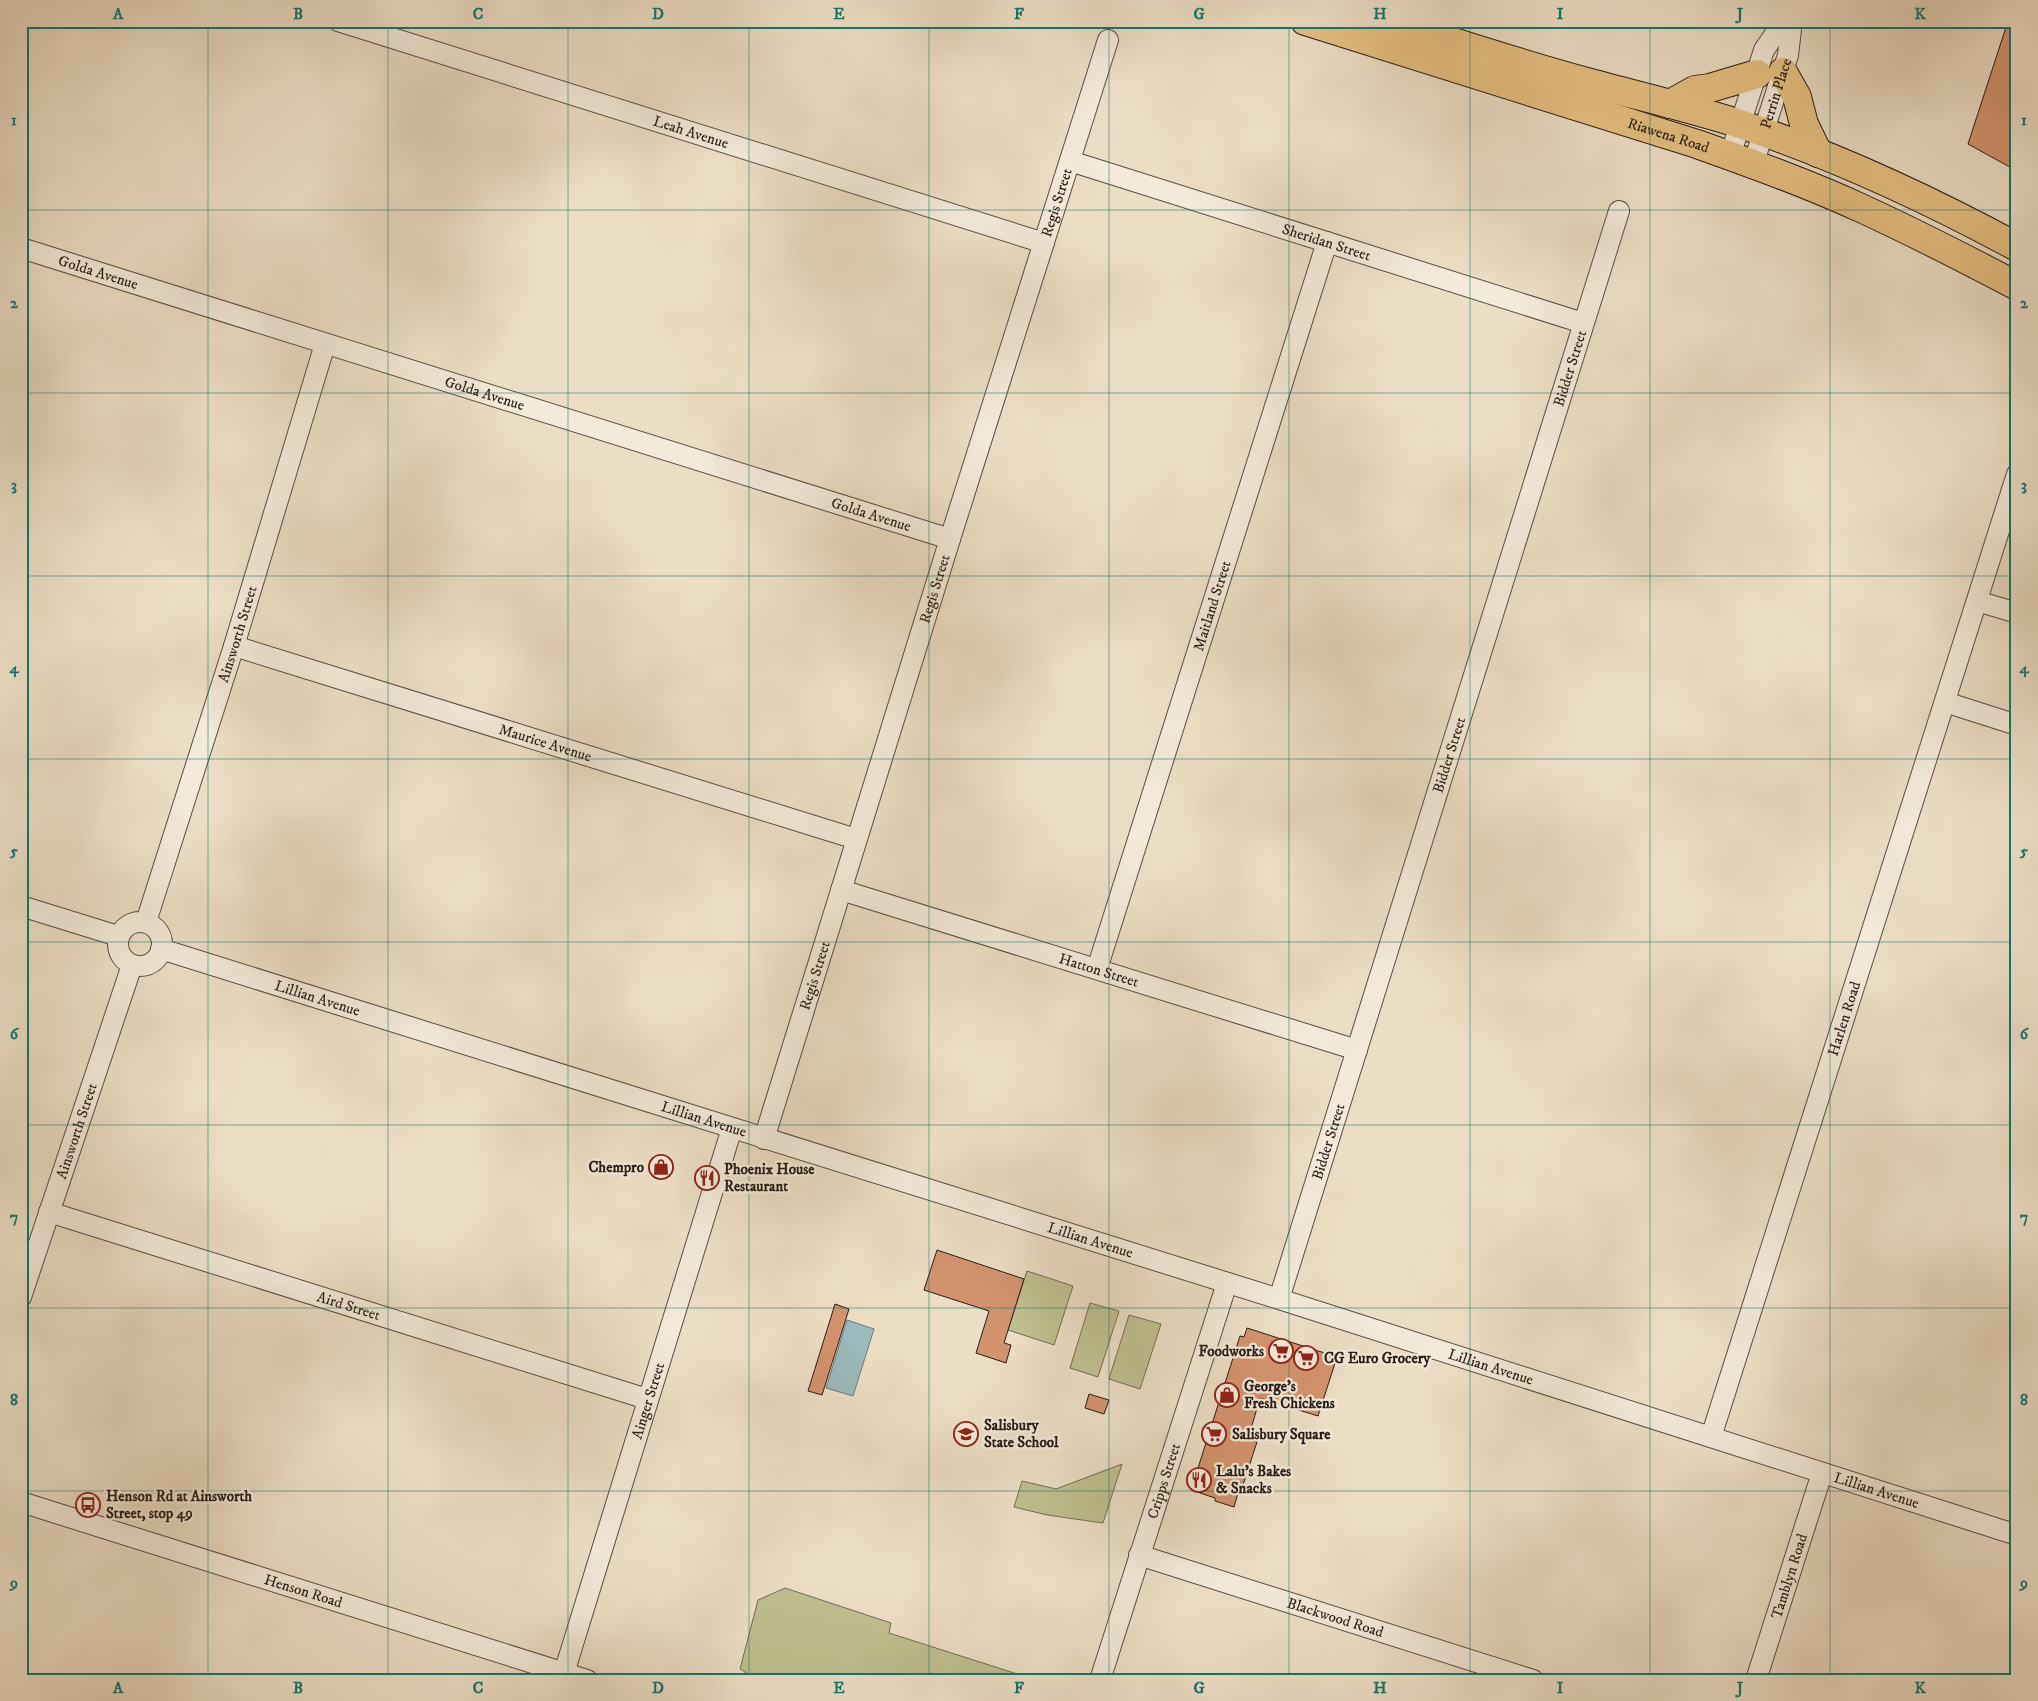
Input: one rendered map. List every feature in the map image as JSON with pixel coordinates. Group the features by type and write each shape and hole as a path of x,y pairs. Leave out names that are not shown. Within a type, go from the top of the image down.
{"highway":[{"name":"Riawena Road","path":"1306,21 1697,144 1742,160 1862,208 1963,257 2017,286"},
{"name":"Riawena Road","path":"1388,21 1530,66 1670,104 1752,129 1852,166 1919,197 2017,247"},
{"path":"1783,72 1797,97 1804,124 1818,153"},
{"path":"1670,104 1694,90 1710,88 1757,74"}],"street":[{"name":"Leah Avenue","path":"338,21 1044,243"},
{"name":"Perrin Place","path":"1752,129 1757,74 1764,50 1784,21"},
{"name":"Perrin Place","path":"1742,160 1752,129 1783,72 1788,55 1792,21"},
{"name":"Regis Street","path":"764,1139 856,839 1108,40"},
{"name":"Sheridan Street","path":"1070,161 1583,323"},
{"name":"Bidder Street","path":"1279,1299 1619,211"},
{"name":"Maitland Street","path":"1097,969 1327,242"},
{"name":"Golda Avenue","path":"21,248 950,539"},
{"name":"Ainsworth Street","path":"146,922 234,646 325,344"},
{"name":"Harlen Road","path":"1711,1438 2017,474"},
{"path":"1977,601 2017,613"},
{"name":"Maurice Avenue","path":"234,646 856,839"},
{"path":"1945,702 2017,725"},
{"name":"Hatton Street","path":"841,890 1357,1050"},
{"path":"21,906 118,936"},
{"path":"133,922 146,922 153,925 161,936 161,950 158,956 146,965 132,965 121,956 118,950 118,936 122,930 133,922"},
{"name":"Lillian Avenue","path":"161,950 1279,1299 2017,1535"},
{"name":"Ainsworth Street","path":"21,1297 132,965"},
{"name":"Ainger Street","path":"564,1672 732,1128"},
{"name":"Aird Street","path":"49,1212 647,1399"},
{"name":"Cripps Street","path":"1100,1680 1226,1283"},
{"name":"Tamblyn Road","path":"1756,1680 1822,1473"},
{"name":"Henson Road","path":"21,1502 587,1680"},
{"name":"Blackwood Road","path":"1139,1555 1533,1680"}],"green space":[{"path":"1027,1271 1073,1286 1054,1345 1008,1330"},
{"path":"1090,1303 1119,1311 1098,1377 1070,1368"},
{"path":"1129,1315 1161,1324 1140,1389 1109,1379"},
{"path":"1122,1464 1103,1523 1047,1515 1014,1507 1022,1481 1056,1489"},
{"path":"785,1588 891,1623 889,1633 1036,1680 758,1680 740,1669 758,1600"}],"water":[{"path":"847,1320 874,1329 853,1396 826,1388"}],"building":[{"path":"2008,21 2017,21 2017,171 1968,144"},
{"path":"937,1250 1024,1279 1004,1343 1011,1345 1006,1363 976,1353 989,1311 924,1290"},
{"path":"835,1304 849,1309 822,1395 808,1391"},
{"path":"1247,1328 1337,1357 1318,1416 1260,1398 1248,1439 1257,1442 1234,1507 1191,1490 1240,1336 1244,1337"},
{"path":"1089,1394 1109,1400 1104,1414 1085,1408"}],"place":[{"name":"Chempro","path":"661,1167"},
{"name":"Phoenix House Restaurant","path":"707,1178"},
{"name":"Foodworks","path":"1281,1351"},
{"name":"CG Euro Grocery","path":"1306,1358"},
{"name":"George's Fresh Chickens","path":"1227,1395"},
{"name":"Salisbury State School","path":"966,1434"},
{"name":"Salisbury Square","path":"1214,1434"},
{"name":"Lalu's Bakes & Snacks","path":"1199,1480"},
{"name":"Henson Rd at Ainsworth Street, stop 49","path":"88,1505"}]}
